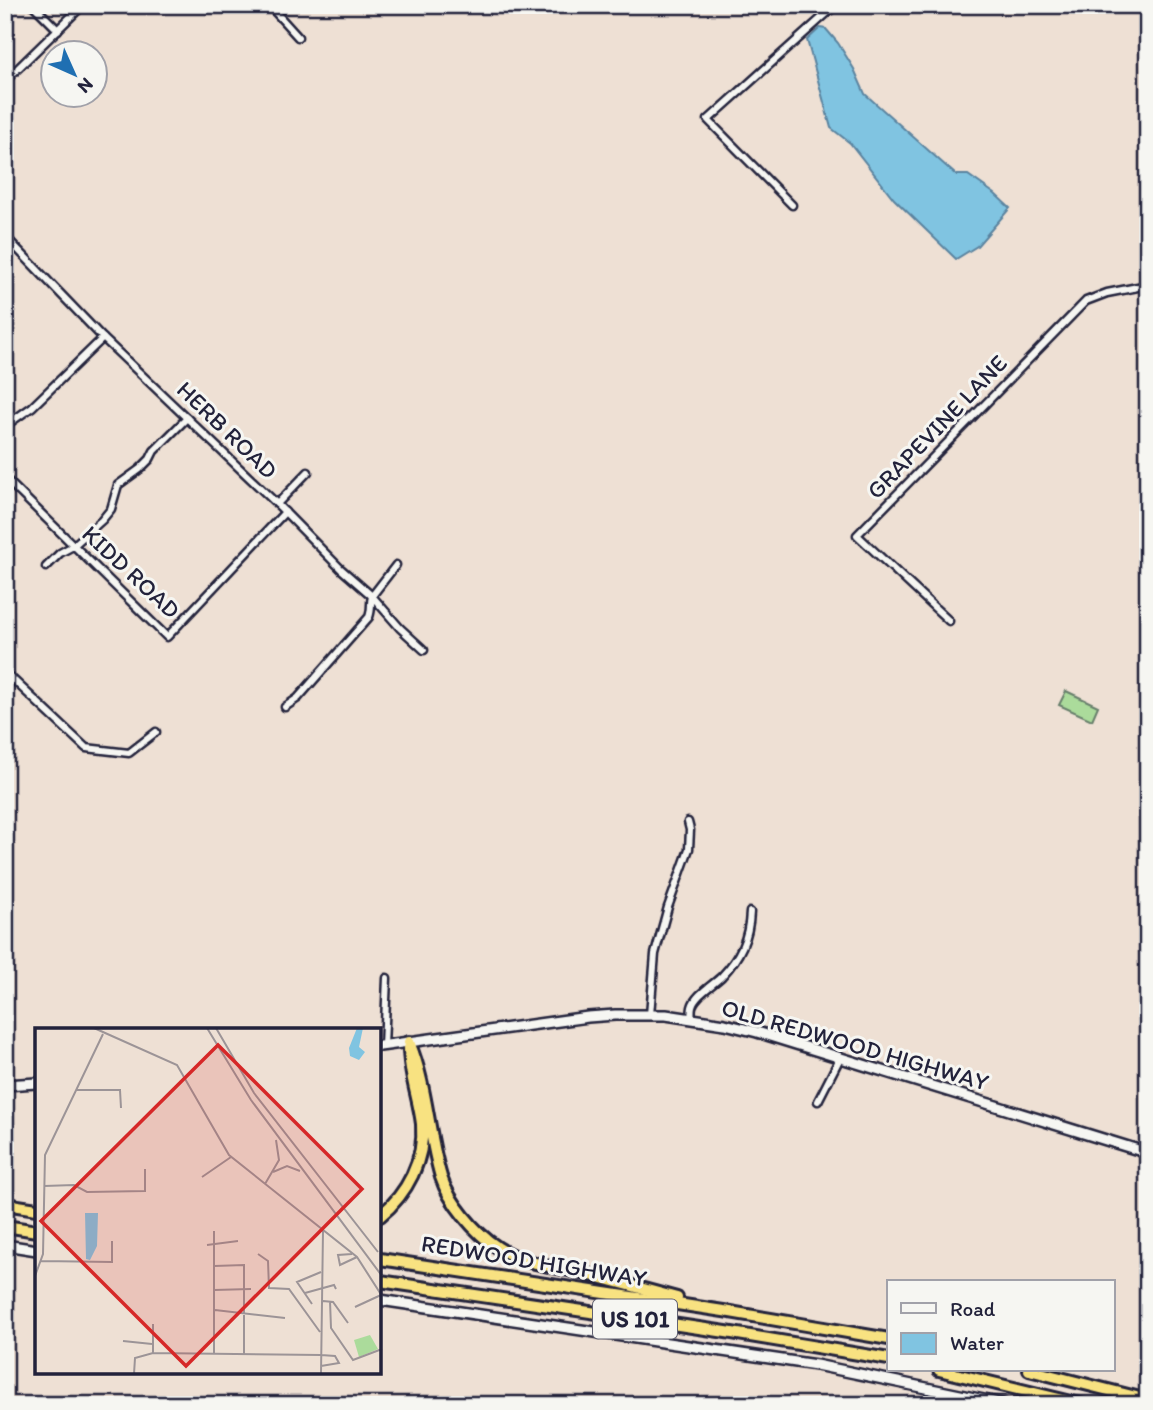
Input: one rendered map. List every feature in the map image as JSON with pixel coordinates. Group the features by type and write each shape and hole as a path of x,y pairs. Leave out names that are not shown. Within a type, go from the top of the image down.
{"highway":[{"path":"382,1214 394,1203 411,1179 421,1148 422,1125 409,1061 409,1042"},
{"path":"409,1042 417,1061 442,1181 460,1210 486,1239 510,1255 539,1264 730,1312"},
{"path":"5,1204 35,1209"},
{"path":"5,1226 35,1231"},
{"name":"REDWOOD HIGHWAY","path":"382,1259 887,1339"},
{"name":"REDWOOD HIGHWAY","path":"382,1281 726,1332 887,1360"},
{"path":"947,1372 1084,1405"},
{"path":"1037,1372 1148,1400"}],"main road":[{"path":"1142,5 1148,11"},
{"name":"OLD REDWOOD HIGHWAY","path":"382,1046 588,1017 650,1014 691,1018 757,1032 1148,1153"},
{"path":"5,1085 35,1083"},
{"path":"5,1245 35,1250"},
{"path":"382,1300 816,1365 1009,1405"}],"street":[{"path":"33,5 58,30"},
{"path":"5,81 83,5"},
{"path":"269,5 298,37"},
{"path":"792,205 708,120 836,5"},
{"name":"HERB ROAD","path":"5,236 103,338 278,504 424,650"},
{"name":"GRAPEVINE LANE","path":"948,621 857,535 1086,301 1107,293 1148,285"},
{"path":"5,426 32,407 103,338"},
{"path":"46,567 102,520 111,509 118,485 140,469 187,418"},
{"path":"278,504 308,472"},
{"name":"KIDD ROAD","path":"5,478 167,637 285,512"},
{"path":"285,707 303,692 369,617 372,596 396,565"},
{"path":"5,672 86,748 129,753 156,733"},
{"path":"650,1014 655,954 668,907 689,849 688,822"},
{"path":"691,1018 692,1006 697,998 723,975 744,944 750,912"},
{"path":"382,1046 387,978"},
{"path":"818,1101 840,1058"}],"green space":[{"path":"1066,691 1098,706 1092,720 1059,705"}],"water":[{"path":"820,28 826,29 838,43 865,94 956,175 968,175 1010,208 977,246 956,259 894,199 850,143 831,128 807,40"}]}
